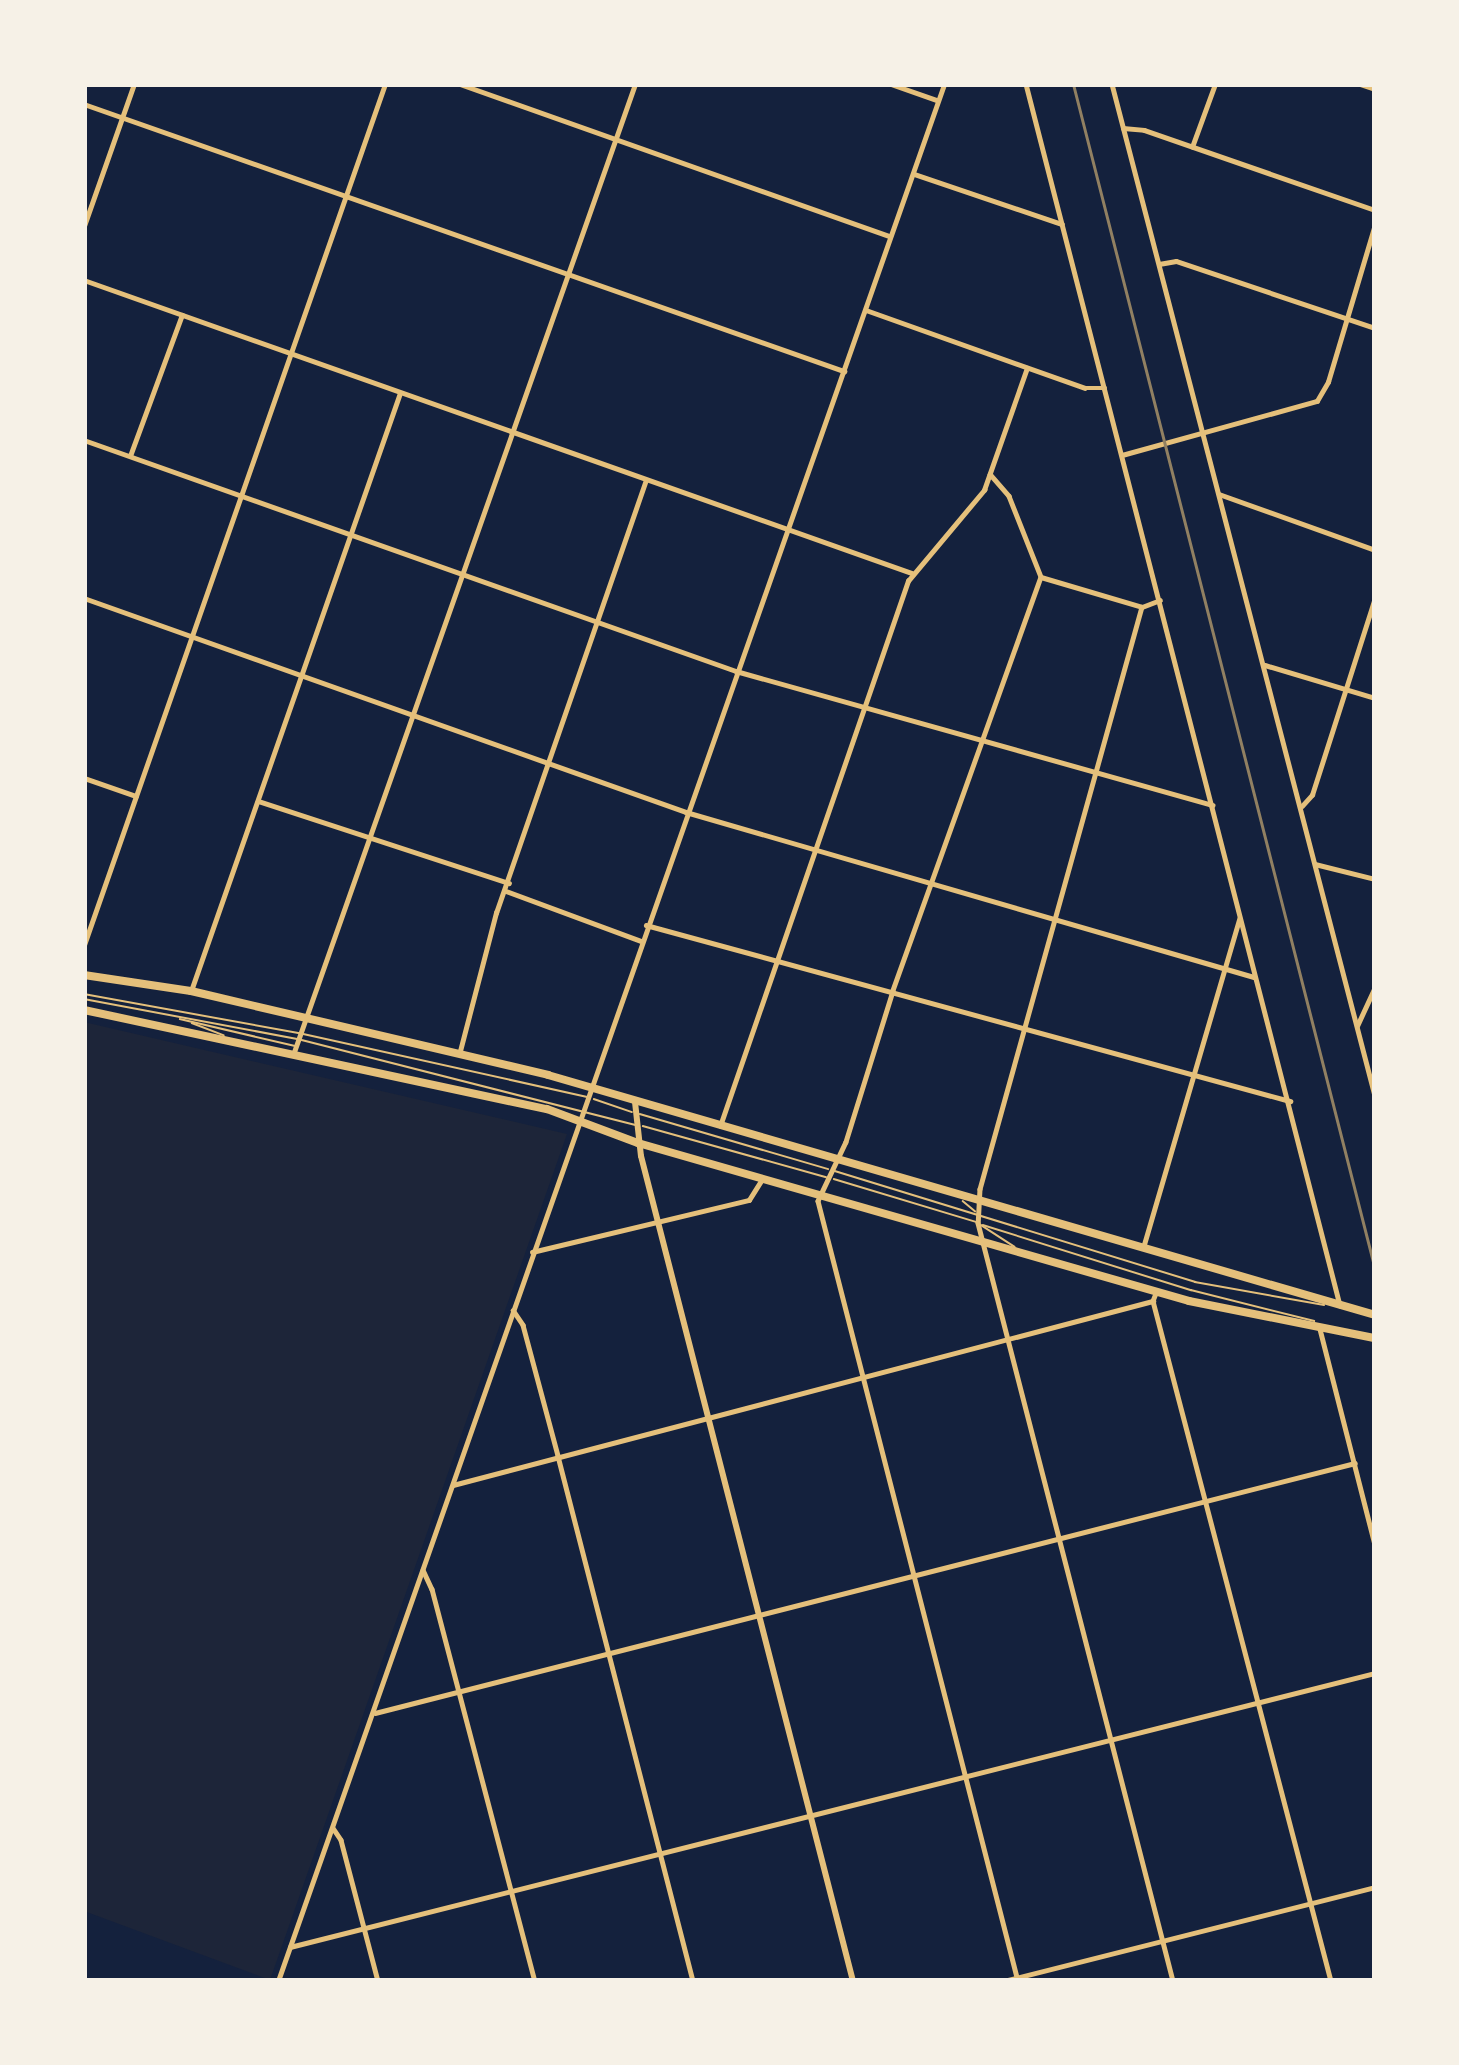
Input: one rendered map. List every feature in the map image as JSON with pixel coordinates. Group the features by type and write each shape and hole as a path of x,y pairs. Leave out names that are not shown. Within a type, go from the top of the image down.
{"highway":[{"path":"84,975 191,992 460,1053 634,1107 720,1126 834,1170 954,1194 1375,1315"},
{"path":"84,1010 230,1038 297,1043 582,1113 638,1143 980,1238 1155,1296 1375,1338"}],"main road":[{"path":"634,1107 638,1143 853,1981"}],"street":[{"path":"84,226 134,84"},
{"path":"84,944 386,84"},
{"path":"460,84 890,236"},
{"path":"297,1043 635,84"},
{"path":"891,84 939,100"},
{"path":"278,1981 944,84"},
{"path":"1026,84 1340,1306"},
{"path":"1112,84 1375,1096"},
{"path":"1192,147 1215,84"},
{"path":"1360,84 1375,89"},
{"path":"84,104 844,371"},
{"path":"1123,128 1375,209"},
{"path":"913,173 1062,224"},
{"path":"1122,455 1317,400 1375,224"},
{"path":"1159,264 1176,261 1375,328"},
{"path":"84,280 912,573"},
{"path":"866,310 1092,390 1105,388"},
{"path":"130,456 182,315"},
{"path":"720,1126 812,850 912,573 976,503 1027,368"},
{"path":"191,992 400,393"},
{"path":"84,440 736,671 1212,805"},
{"path":"990,474 1009,496 1041,577 834,1170 820,1196 859,1378 1018,1979"},
{"path":"460,1053 548,762 646,481"},
{"path":"1219,494 1375,550"},
{"path":"1041,577 1142,607 1160,600"},
{"path":"84,598 686,812 1258,979"},
{"path":"1300,808 1312,795 1375,598"},
{"path":"1142,607 978,1201 978,1223 1173,1981"},
{"path":"1265,665 1375,698"},
{"path":"84,778 136,796"},
{"path":"257,801 508,887 641,941"},
{"path":"1315,864 1375,879"},
{"path":"1143,1248 1241,913"},
{"path":"646,925 1290,1101"},
{"path":"1357,1026 1375,987"},
{"path":"532,1252 749,1199 761,1179"},
{"path":"453,1485 1007,1340 1155,1296 1331,1981"},
{"path":"513,1310 523,1325 693,1981"},
{"path":"1320,1329 1375,1545"},
{"path":"375,1713 912,1580 1354,1463"},
{"path":"422,1569 460,1692 535,1981"},
{"path":"290,1947 1375,1672"},
{"path":"332,1828 340,1840 378,1981"},
{"path":"1004,1981 1375,1886"}],"lane":[{"path":"84,996 297,1043"},
{"path":"84,996 297,1043"},
{"path":"171,1016 297,1043 589,1092"},
{"path":"183,1019 230,1038"},
{"path":"634,1107 1195,1282 1340,1306"},
{"path":"582,1113 834,1170 978,1223 1191,1290 1306,1315 1320,1329"},
{"path":"954,1194 978,1214"},
{"path":"978,1223 1020,1250"}],"shaded area":[{"path":"84,1022 567,1134 270,1980 84,1911"}],"railway":[{"path":"1073,84 1375,1270"}]}
